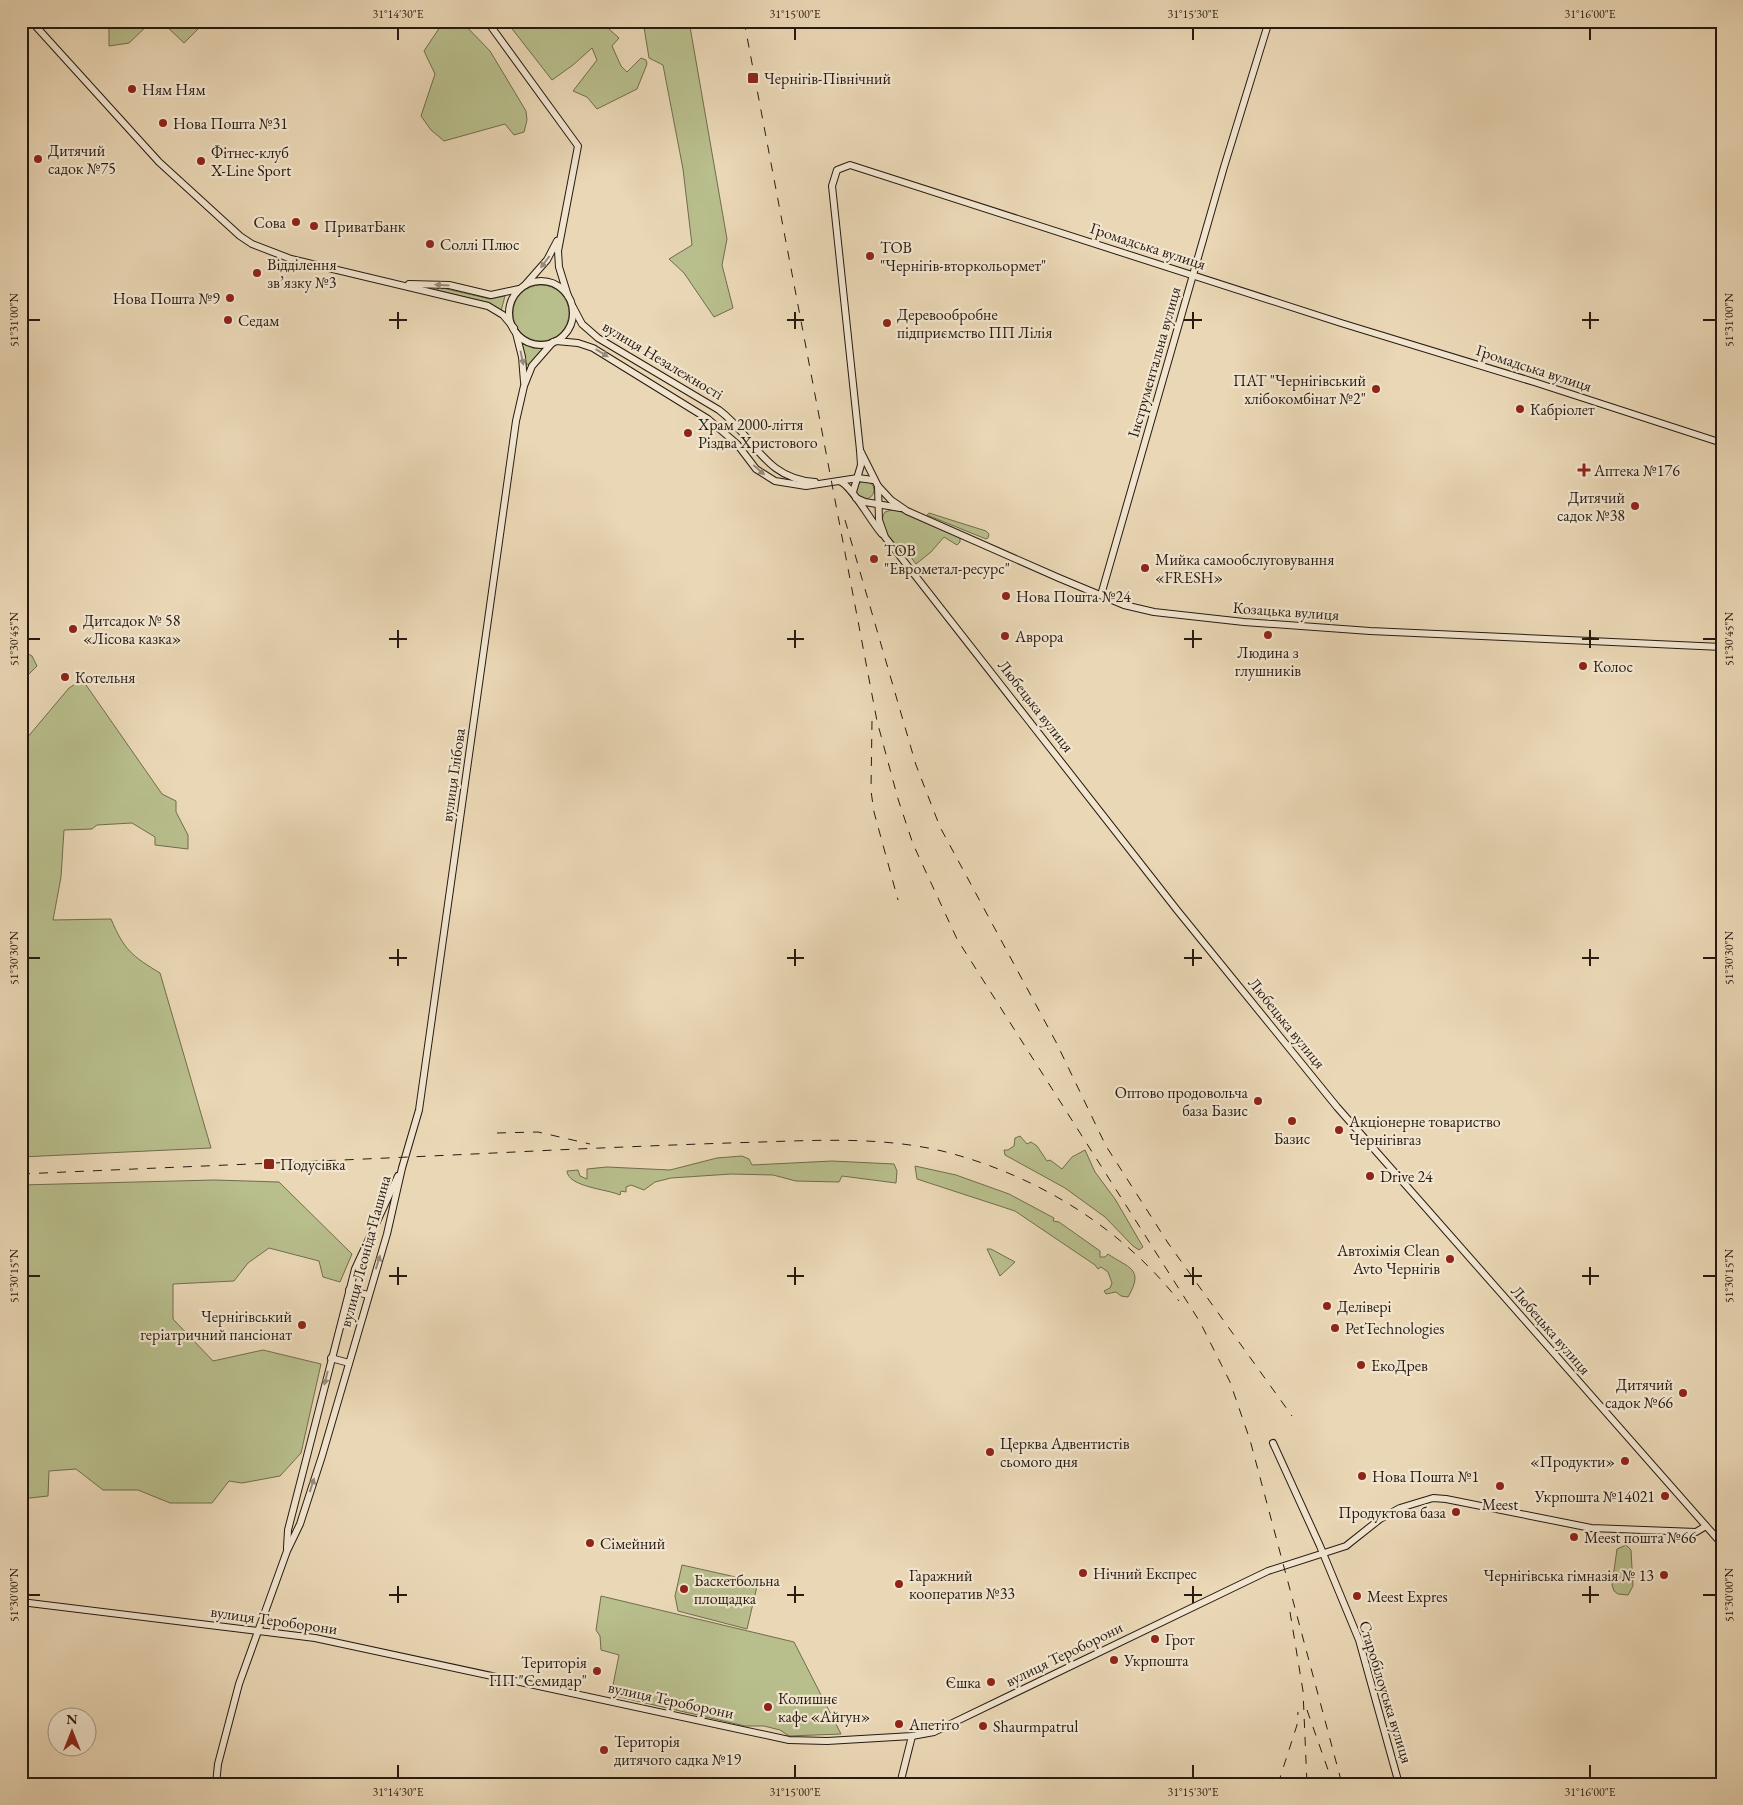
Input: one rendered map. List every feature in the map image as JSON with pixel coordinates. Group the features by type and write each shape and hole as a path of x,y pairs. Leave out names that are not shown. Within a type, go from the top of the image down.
{"main road":[{"name":"вулиця Незалежності","path":"31,21 159,162 232,230 252,244 291,259 368,279 399,284 488,306 503,315 514,330 524,339 535,344 554,341 588,345 702,414 727,433 756,469 763,474 797,486 826,483"},
{"path":"487,21 578,146 560,232 558,260 568,296"},
{"name":"Інструментальна вулиця","path":"1101,595 1193,274 1269,21"},
{"name":"Громадська вулиця","path":"860,450 832,186 834,175 842,166 857,166 894,177 1722,443"},
{"path":"514,330 510,317 511,304 521,288 547,260 560,232"},
{"name":"вулиця Незалежності","path":"399,284 449,285 491,295 521,288 534,282 547,282 559,287 568,296 582,324 598,338 719,410 734,421 764,460 778,471 804,481 826,483"},
{"path":"554,341 570,327 572,307"},
{"name":"вулиця Глібова","path":"514,330 522,357 524,386"},
{"name":"вулиця Глібова","path":"402,1168 422,1093 508,470 524,386 532,366 554,341"},
{"path":"854,494 859,479 860,450"},
{"path":"860,450 877,486 875,498 865,502"},
{"path":"846,479 860,470"},
{"path":"826,483 846,479 859,479 877,486"},
{"path":"838,481 846,484 865,513 885,537"},
{"name":"Козацька вулиця","path":"877,486 904,509 1124,605 1154,612 1244,622 1451,636 1722,647"},
{"name":"Любецька вулиця","path":"877,486 879,520 885,537 1177,910 1338,1107 1722,1544"},
{"path":"854,494 865,502 904,509"},
{"path":"879,520 884,509 894,506"},
{"name":"вулиця Леоніда Пашина","path":"286,1551 288,1530 349,1290 364,1248 402,1168"},
{"name":"вулиця Леоніда Пашина","path":"286,1551 300,1524 349,1363 389,1225 402,1168"},
{"path":"349,1290 368,1296"},
{"path":"331,1358 349,1363"},
{"name":"Старобілоуська вулиця","path":"1273,1443 1324,1554 1359,1640 1399,1784"},
{"name":"вулиця Тероборони","path":"21,1602 258,1630 334,1642 789,1740 828,1741 912,1736 934,1732 1215,1596 1285,1565 1346,1546 1395,1510 1433,1498 1480,1505 1606,1530 1696,1532 1706,1526"},
{"path":"216,1784 218,1764 234,1700 286,1551"},
{"path":"900,1784 912,1736"}],"green space":[{"path":"112,21 152,21 129,43 109,46 109,24"},
{"path":"161,21 206,21 184,43"},
{"path":"444,21 461,21 490,51 526,111 527,120 524,132 514,135 505,124 444,141 431,130 421,116 435,74 424,51"},
{"path":"506,21 600,21 619,38 612,46 621,66 627,72 641,58 646,60 647,64 637,89 597,109 587,97 573,91 597,60 592,48 552,80"},
{"path":"643,21 689,21 727,239 722,265 733,308 714,317 684,273 669,259 692,245 683,169 663,65 649,58"},
{"path":"541,285 552,287 561,293 567,302 569,313 567,324 561,333 552,339 541,341 530,339 521,333 515,324 513,313 515,302 521,293 530,287"},
{"path":"438,287 490,299 505,296 501,311 490,303 437,290"},
{"path":"522,344 544,349 530,365 526,364"},
{"path":"865,481 873,486 874,490 869,498 865,499 857,494 856,490 861,482"},
{"path":"894,509 960,537 960,542 957,545 944,537 931,552 916,564 903,547 900,549 883,527 882,522 885,512"},
{"path":"929,513 986,531 989,534 988,538 986,539 927,515"},
{"path":"21,650 32,656 37,666 21,682"},
{"path":"80,681 86,685 162,794 176,801 176,812 188,835 188,849 155,845 155,837 132,823 97,825 92,829 64,830 61,877 53,920 111,919 120,938 130,951 142,962 160,973 211,1148 21,1157 21,745 69,688"},
{"path":"1020,1136 1027,1144 1031,1142 1037,1146 1047,1161 1050,1160 1062,1169 1072,1157 1085,1150 1095,1172 1115,1199 1143,1247 1139,1250 1133,1246 1105,1217 1065,1188 1005,1155 1004,1150 1014,1146 1015,1138"},
{"path":"742,1156 749,1159 752,1165 832,1161 894,1164 897,1171 896,1183 842,1176 839,1182 796,1181 773,1175 731,1174 671,1178 655,1182 644,1190 631,1185 626,1187 626,1192 621,1191 620,1195 574,1181 567,1171 578,1170 580,1176 587,1179 587,1169 607,1167 670,1170 717,1158"},
{"path":"915,1166 956,1175 1009,1194 1054,1218 1053,1221 1059,1222 1100,1251 1100,1257 1105,1257 1108,1254 1132,1270 1135,1280 1128,1297 1121,1296 1116,1292 1106,1294 1104,1291 1110,1288 1112,1283 1108,1272 1101,1267 1098,1269 1095,1265 1015,1211 917,1179"},
{"path":"214,1180 279,1182 352,1254 340,1282 323,1277 319,1261 269,1248 248,1263 234,1281 173,1284 173,1319 213,1361 263,1350 321,1364 301,1453 280,1476 242,1483 229,1481 212,1503 170,1503 138,1490 103,1490 76,1469 49,1471 48,1496 21,1499 21,1185"},
{"path":"987,1249 991,1249 1015,1262 1000,1276"},
{"path":"1626,1545 1631,1550 1633,1586 1628,1595 1618,1594 1614,1591 1612,1585 1617,1549"},
{"path":"682,1565 758,1582 747,1629 678,1611 675,1596"},
{"path":"601,1596 794,1642 841,1734 789,1736 780,1730 764,1726 745,1726 611,1695 619,1655 601,1650 600,1636 596,1630"}],"railway":[{"path":"744,21 877,721 898,799 913,844 957,939 1200,1322 1230,1382 1250,1440 1342,1784"},
{"path":"845,520 916,765 940,827 1056,1042 1106,1146 1168,1243 1292,1416"},
{"path":"872,721 871,791 874,812 898,900"},
{"path":"497,1133 538,1132 590,1144"},
{"path":"21,1174 709,1144 829,1140 897,1143 942,1151 976,1161 1010,1174 1073,1206 1130,1249 1156,1274 1179,1301"},
{"path":"1290,1612 1303,1691 1307,1784"},
{"path":"1307,1710 1333,1784"},
{"path":"1278,1784 1297,1725 1298,1712"}],"place":[{"name":"Чернігів-Північний","path":"753,78"},
{"name":"Ням Ням","path":"132,89"},
{"name":"Нова Пошта №31","path":"163,123"},
{"name":"Дитячий садок №75","path":"38,159"},
{"name":"Фітнес-клуб X-Line Sport","path":"201,161"},
{"name":"Сова","path":"296,222"},
{"name":"ПриватБанк","path":"314,226"},
{"name":"Соллі Плюс","path":"430,244"},
{"name":"ТОВ \"Чернігів-вторкольормет\"","path":"870,256"},
{"name":"Відділення зв’язку №3","path":"257,273"},
{"name":"Нова Пошта №9","path":"230,298"},
{"name":"Седам","path":"228,320"},
{"name":"Деревообробне підприємство ПП Лілія","path":"887,323"},
{"name":"ПАТ \"Чернігівський хлібокомбінат №2\"","path":"1376,389"},
{"name":"Кабріолет","path":"1520,409"},
{"name":"Храм 2000-ліття Різдва Христового","path":"688,433"},
{"name":"Аптека №176","path":"1584,470"},
{"name":"Дитячий садок №38","path":"1635,506"},
{"name":"ТОВ \"Еврометал-ресурс\"","path":"874,559"},
{"name":"Мийка самообслуговування «FRESH»","path":"1145,568"},
{"name":"Нова Пошта №24","path":"1006,596"},
{"name":"Дитсадок № 58 «Лісова казка»","path":"73,629"},
{"name":"Людина з глушників","path":"1268,635"},
{"name":"Аврора","path":"1005,636"},
{"name":"Колос","path":"1583,666"},
{"name":"Котельня","path":"65,677"},
{"name":"Оптово продовольча база Базис","path":"1258,1101"},
{"name":"Базис","path":"1292,1121"},
{"name":"Акціонерне товариство Чернігівгаз","path":"1339,1130"},
{"name":"Подусівка","path":"269,1164"},
{"name":"Drive 24","path":"1370,1176"},
{"name":"Автохімія Clean Avto Чернігів","path":"1450,1259"},
{"name":"Делівері","path":"1327,1306"},
{"name":"Чернігівський геріатричний пансіонат","path":"302,1325"},
{"name":"PetTechnologies","path":"1335,1328"},
{"name":"ЕкоДрев","path":"1361,1365"},
{"name":"Дитячий садок №66","path":"1683,1393"},
{"name":"Церква Адвентистів сьомого дня","path":"990,1452"},
{"name":"«Продукти»","path":"1625,1461"},
{"name":"Нова Пошта №1","path":"1362,1476"},
{"name":"Meest","path":"1500,1486"},
{"name":"Укрпошта №14021","path":"1665,1496"},
{"name":"Продуктова база","path":"1456,1512"},
{"name":"Meest пошта №66","path":"1574,1537"},
{"name":"Сімейний","path":"590,1543"},
{"name":"Нічний Експрес","path":"1083,1573"},
{"name":"Чернігівська гімназія № 13","path":"1664,1575"},
{"name":"Гаражний кооператив №33","path":"899,1584"},
{"name":"Баскетбольна площадка","path":"684,1589"},
{"name":"Meest Expres","path":"1357,1596"},
{"name":"Грот","path":"1155,1639"},
{"name":"Укрпошта","path":"1114,1660"},
{"name":"Територія ПП \"Семидар\"","path":"597,1671"},
{"name":"Єшка","path":"991,1682"},
{"name":"Колишнє кафе «Айгун»","path":"768,1707"},
{"name":"Апетіто","path":"899,1724"},
{"name":"Shaurmpatrul","path":"983,1726"},
{"name":"Територія дитячого садка №19","path":"604,1750"}]}
